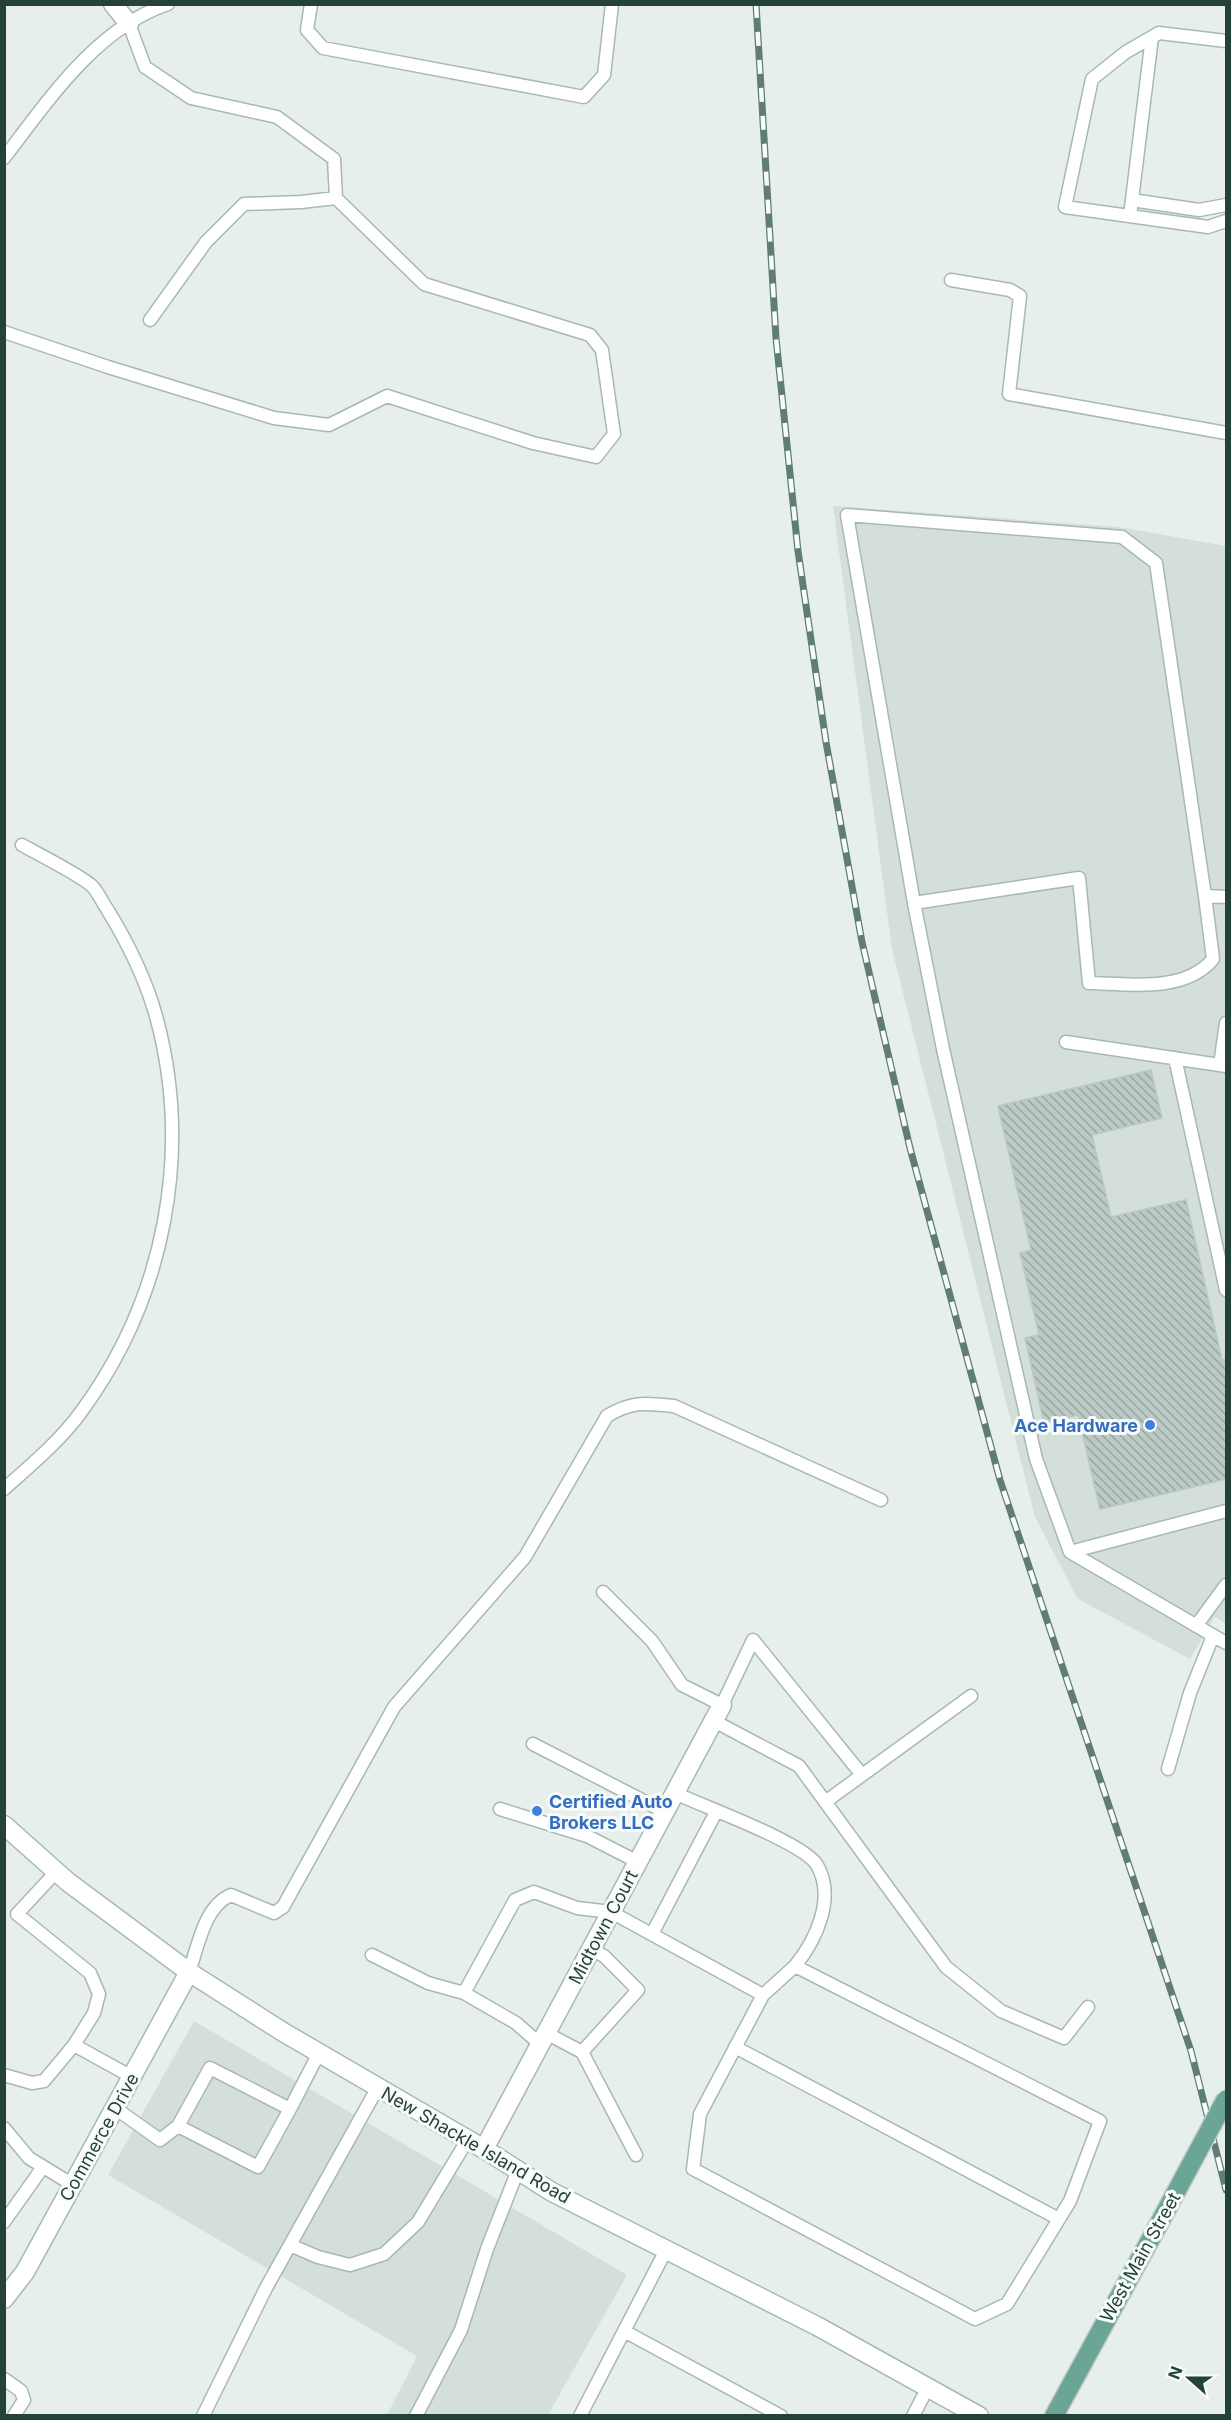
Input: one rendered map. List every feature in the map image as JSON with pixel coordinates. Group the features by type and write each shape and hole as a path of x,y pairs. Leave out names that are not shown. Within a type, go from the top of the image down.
{"main road":[{"path":"113,4 129,24"},
{"name":"Midtown Court","path":"484,2149 718,1713"},
{"name":"New Shackle Island Road","path":"4,1825 56,1872 189,1972 319,2053 468,2139 552,2192 817,2326 979,2415"},
{"name":"Commerce Drive","path":"4,2299 25,2272 189,1972"},
{"name":"West Main Street","path":"1054,2415 1227,2099"}],"lane":[{"path":"4,158 89,54 129,24 168,4"},
{"path":"311,4 307,30 323,48 584,97 604,75 612,4"},
{"path":"4,332 274,418 329,424 387,396 533,443 596,457 614,434 602,350 590,335 424,284 336,198 334,159 277,117 191,98 145,67 129,24"},
{"path":"1227,41 1160,33 1126,52 1092,79 1065,207 1209,227 1227,221"},
{"path":"1130,216 1152,37"},
{"path":"150,320 206,242 244,204 336,198"},
{"path":"1132,200 1199,210 1227,206"},
{"path":"951,280 1010,290 1020,296 1009,394 1227,433"},
{"path":"914,903 1079,878 1089,983 1160,984 1203,972 1213,959 1156,563 1122,537 847,515 914,903 946,1060 1036,1459 1070,1552 1227,1643"},
{"path":"4,1489 52,1446 81,1413 109,1370 132,1325 154,1268 169,1208 174,1153 171,1095 163,1041 150,997 127,941 92,886 22,845"},
{"path":"1205,896 1227,897"},
{"path":"1066,1042 1223,1066 1227,1023"},
{"path":"1175,1058 1227,1290"},
{"path":"189,1972 207,1921 219,1900 231,1895 274,1913 283,1907 394,1707 525,1557 607,1416 624,1406 649,1403 674,1406 881,1500"},
{"path":"1070,1552 1227,1512"},
{"path":"1196,1626 1227,1585"},
{"path":"603,1592 652,1641 682,1685 718,1713 799,1766 946,1967 1001,2011 1064,2038 1088,2007"},
{"path":"1168,1769 1190,1693 1213,1636"},
{"path":"718,1713 753,1640 862,1775"},
{"path":"825,1802 971,1696"},
{"path":"533,1744 665,1812"},
{"path":"675,1793 791,1843 816,1864 825,1887 821,1920 812,1946 795,1966 763,1995 700,2114 693,2169 975,2319 1007,2304 1070,2201 1100,2121 795,1966"},
{"path":"500,1809 587,1836 638,1862"},
{"path":"652,1934 716,1812"},
{"path":"4,2075 32,2084 44,2081 74,2045 94,2013 99,1994 90,1972 17,1914 56,1872"},
{"path":"464,1993 515,1900 534,1892 577,1908 611,1912 763,1995"},
{"path":"582,2052 638,1990 604,1956 591,1949"},
{"path":"372,1955 428,1983 464,1993 543,2038 582,2052 636,2155"},
{"path":"74,2045 132,2077"},
{"path":"735,2047 1059,2219"},
{"path":"178,2126 258,2167 319,2053"},
{"path":"115,2108 160,2140 178,2126 210,2068 290,2109"},
{"path":"203,2415 290,2245 378,2087"},
{"path":"7,2137 29,2158 73,2185"},
{"path":"290,2245 318,2257 350,2265 384,2253 418,2222 468,2139"},
{"path":"4,2222 43,2166"},
{"path":"416,2415 461,2330 487,2249 518,2170"},
{"path":"580,2415 666,2250"},
{"path":"624,2331 781,2415"},
{"path":"4,2379 21,2391 24,2400 14,2415"},
{"path":"913,2415 928,2387"}],"shaded area":[{"path":"833,506 1119,527 1226,546 1226,1624 1215,1617 1190,1659 1078,1599 1035,1517 892,949"},
{"path":"194,2021 627,2275 548,2415 387,2415 417,2356 108,2175"}],"building":[{"path":"1151,1070 1162,1118 1092,1135 1111,1217 1186,1200 1222,1360 1227,1359 1227,1479 1100,1509 1078,1415 1044,1423 1025,1338 1039,1335 1020,1253 1031,1250 998,1106"}],"railway":[{"path":"756,4 776,338 798,551 826,742 862,942 910,1148 1000,1480 1191,2051 1226,2190"}],"place":[{"name":"Ace Hardware","path":"1150,1425"},
{"name":"Certified Auto Brokers LLC","path":"537,1811"}]}
